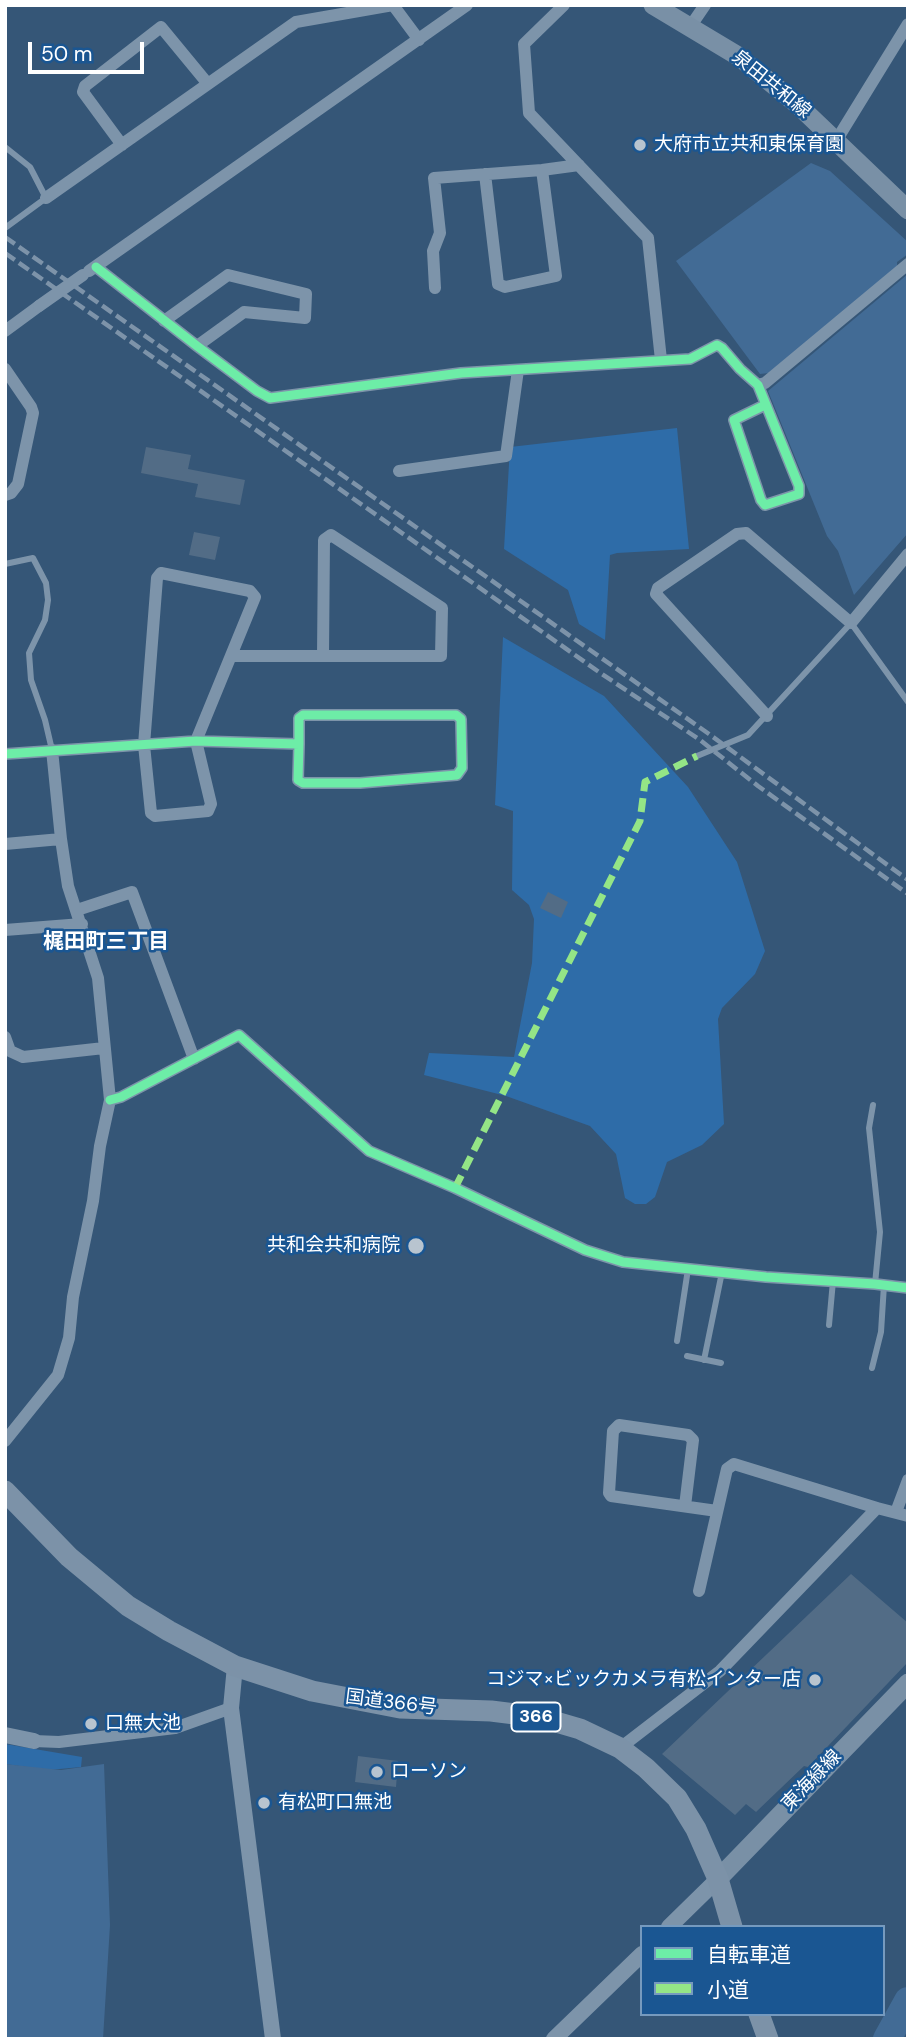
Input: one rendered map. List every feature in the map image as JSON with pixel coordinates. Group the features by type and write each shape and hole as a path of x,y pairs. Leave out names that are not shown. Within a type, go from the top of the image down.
{"highway":[{"name":"国道366号","path":"5,1491 69,1557 128,1606 169,1632 235,1666 312,1691 400,1708 491,1711 539,1717 580,1729 620,1748 646,1768 677,1798 696,1829 718,1879 731,1925"},
{"path":"760,2016 768,2039"}],"main road":[{"name":"泉田共和線","path":"653,5 738,56 798,105 908,210"},
{"name":"東海緑線","path":"718,1879 908,1684"}],"street":[{"path":"46,198 296,22 393,5 419,40"},
{"path":"5,331 467,5"},
{"path":"564,5 524,44 529,113 648,238 661,360"},
{"path":"690,27 705,5"},
{"path":"836,141 908,24"},
{"path":"122,145 83,92 85,86 161,27 208,84"},
{"path":"435,288 433,251 440,233 434,178 579,165"},
{"path":"485,174 498,284 505,287 556,276 542,170"},
{"path":"758,385 765,383 908,264"},
{"path":"96,267 197,346 270,398 461,373 690,359 717,345 758,385 799,486 799,494 765,505 734,420 765,405"},
{"path":"164,321 228,275 306,293 305,318 244,312 197,346"},
{"path":"5,369 33,413 18,484 11,493 5,495"},
{"path":"399,471 506,456 518,370"},
{"path":"767,716 656,594 658,588 737,534 746,533 851,623 908,554"},
{"path":"231,656 323,656 441,656 442,608 331,535 324,540 323,656"},
{"path":"161,573 250,591 255,597 231,656 196,741 211,804 208,811 155,816 150,813 145,745 157,578 161,573"},
{"path":"303,715 456,715 461,719 462,768 457,775 360,783 303,783 298,780 299,744 299,718 303,715"},
{"path":"5,754 196,741 299,744"},
{"path":"5,1441 58,1375 69,1338 73,1297 110,1100 98,978 68,887 52,750"},
{"path":"5,844 61,839"},
{"path":"77,910 132,892 194,1059"},
{"path":"5,930 82,924"},
{"path":"110,1100 121,1097 239,1035 369,1151 455,1188 585,1250 623,1262 908,1288"},
{"path":"5,1037 9,1051 23,1057 104,1048"},
{"path":"685,1506 693,1440 688,1435 619,1425 613,1431 611,1496 717,1511"},
{"path":"699,1591 726,1469 734,1464 902,1514 908,1480"},
{"path":"620,1748 720,1671 877,1508"},
{"path":"235,1666 231,1708 273,2039"},
{"path":"5,1735 34,1741 59,1742 175,1728 231,1708"},
{"path":"671,1925 718,1879"},
{"path":"554,2039 640,1956"}],"lane":[{"path":"5,147 30,167 46,198 5,228"},
{"path":"5,564 33,558 46,583 48,600 45,620 29,653 31,680 52,750"},
{"path":"697,756 748,736 851,623 908,702"},
{"path":"872,1368 881,1332 880,1232 869,1128 873,1105"},
{"path":"677,1341 688,1269"},
{"path":"704,1360 722,1272"},
{"path":"829,1325 833,1281"},
{"path":"687,1356 721,1363"}],"shaded area":[{"path":"811,163 830,171 908,242 908,254 897,262 897,268 769,373 760,374 676,261"},
{"path":"908,274 908,533 854,595 838,551 827,536 768,391"},
{"path":"677,428 689,549 610,555 605,640 579,624 568,590 504,549 510,447"},
{"path":"503,637 604,696 688,787 737,862 765,951 755,974 722,1008 718,1019 724,1124 702,1145 667,1162 655,1197 646,1204 635,1204 625,1198 616,1154 590,1126 506,1096 424,1075 429,1053 514,1057 532,963 534,919 529,905 512,890 513,811 495,805"},
{"path":"5,1744 82,1757 81,1767 49,1770 5,1764"},
{"path":"5,1764 61,1770 104,1764 110,1925 103,2039 5,2039"}],"building":[{"path":"146,447 191,455 188,469 245,480 240,505 195,497 198,484 141,473"},
{"path":"194,532 220,537 215,560 189,555"},
{"path":"548,892 568,902 561,918 540,908"},
{"name":"コジマ×ビックカメラ有松インター店","path":"851,1574 908,1623 908,1662 808,1767 804,1766 756,1812 746,1804 735,1815 662,1754"},
{"name":"ローソン","path":"358,1756 398,1761 396,1787 355,1782"}],"waterway":[{"path":"887,2039 908,2001"}],"railway":[{"path":"5,237 709,734 908,880"},
{"path":"5,253 599,672 700,740 758,786 908,894"}],"marked path":[{"path":"455,1188 640,821 645,782 697,756"}],"cycle path":[{"path":"96,267 197,346 270,398 461,373 690,359 717,345 758,385 799,486 799,494 765,505 734,420 765,405"},
{"path":"5,754 196,741 299,744 299,718 303,715 456,715 461,719 462,768 457,775 360,783 303,783 298,780 299,744"},
{"path":"110,1100 121,1097 239,1035 369,1151 455,1188 585,1250 623,1262 908,1288"}],"place":[{"name":"大府市立共和東保育園","path":"640,145"},
{"name":"共和会共和病院","path":"416,1246"},
{"name":"コジマ×ビックカメラ有松インター店","path":"815,1680"},
{"name":"口無大池","path":"91,1724"},
{"name":"ローソン","path":"377,1772"},
{"name":"有松町口無池","path":"264,1803"}],"district":[{"name":"梶田町三丁目","path":"106,942"}]}
